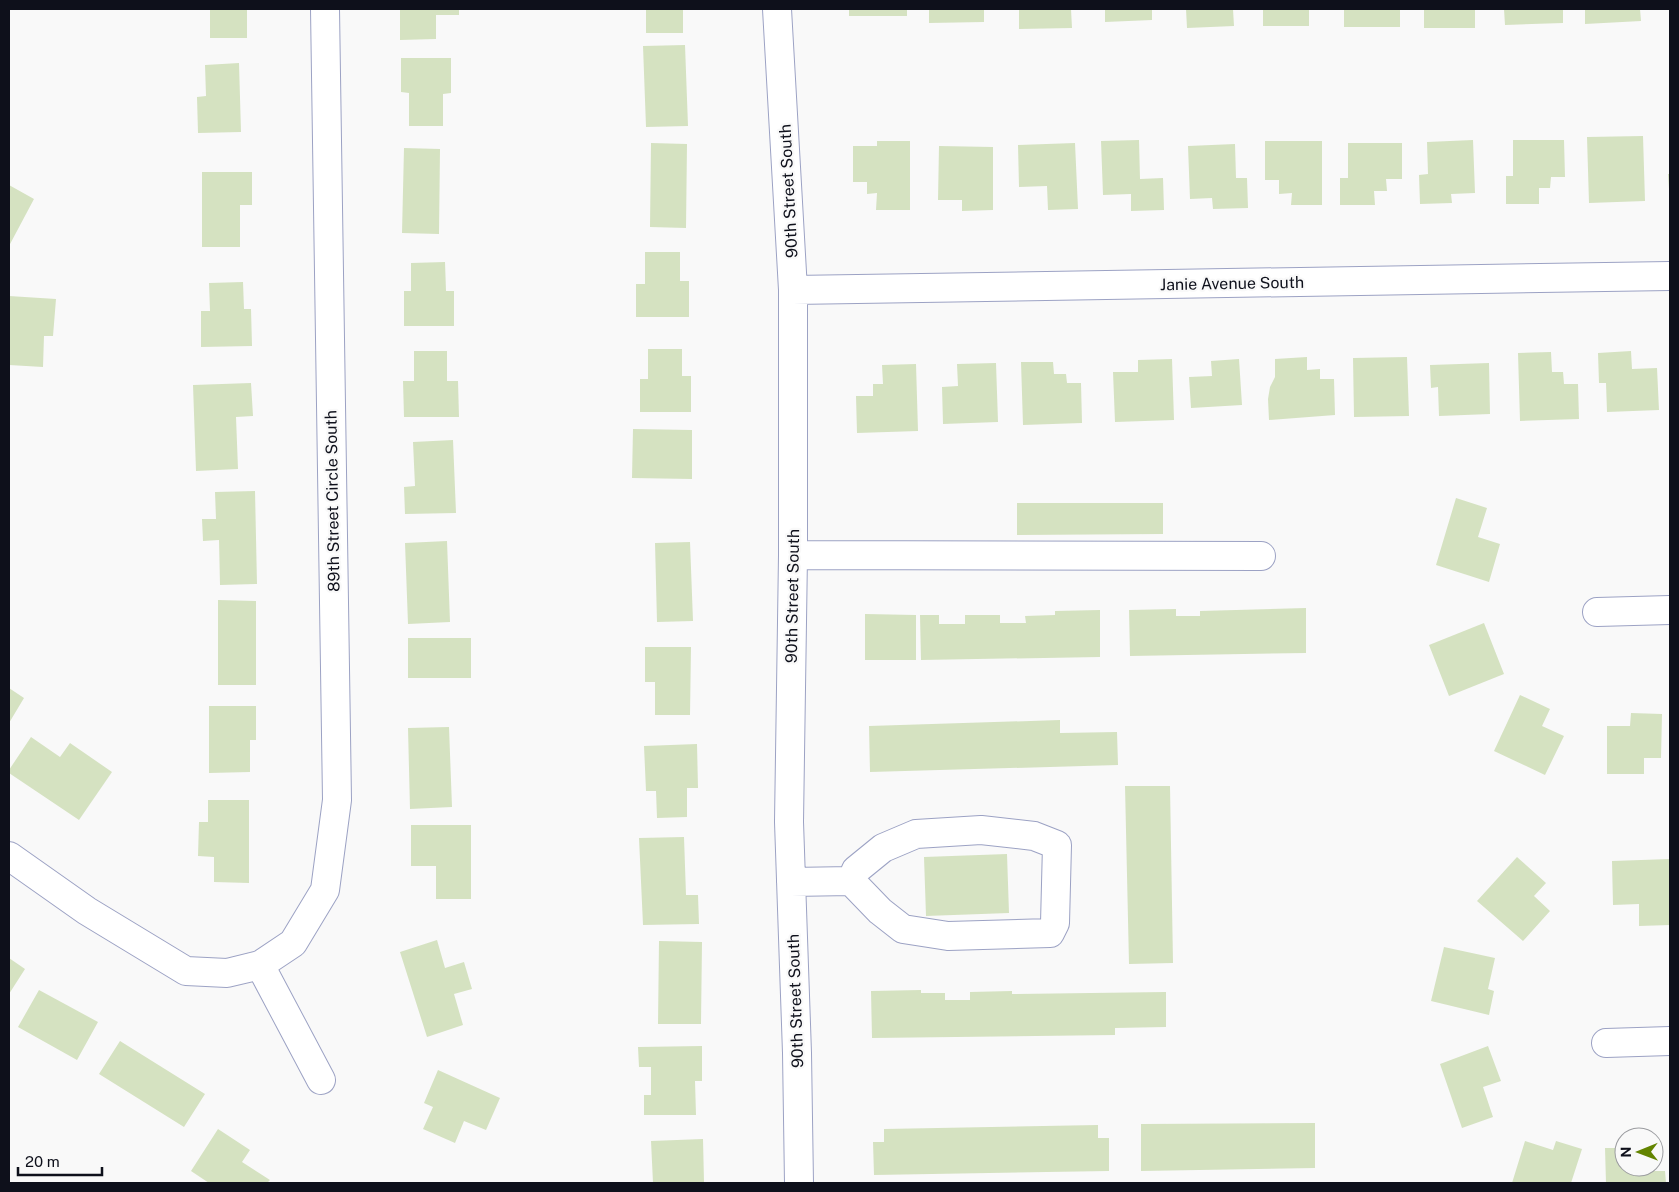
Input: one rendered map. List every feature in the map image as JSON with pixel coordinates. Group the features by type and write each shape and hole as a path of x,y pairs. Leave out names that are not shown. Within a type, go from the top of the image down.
{"street":[{"name":"89th Street Circle South","path":"260,965 293,943 325,890 337,800 325,9"},
{"name":"90th Street South","path":"777,9 793,290 793,555 789,822 797,1053 798,1183"},
{"name":"Janie Avenue South","path":"793,290 1670,276"},
{"path":"793,555 1261,556"},
{"path":"1598,612 1670,610"},
{"path":"791,882 851,881 880,911 903,929 948,936 1050,933 1055,923 1056,846 1034,836 981,830 916,834 883,848 856,870 851,881"},
{"path":"9,856 87,911 186,971 227,973 260,965 321,1080"},
{"path":"1606,1043 1670,1041"}],"building":[{"path":"210,9 247,9 247,38 210,38"},
{"path":"400,9 459,9 459,15 436,15 436,39 400,40"},
{"path":"646,9 683,9 683,33 646,33"},
{"path":"849,9 907,9 907,16 849,16"},
{"path":"929,9 984,9 984,22 929,23"},
{"path":"1019,9 1071,9 1072,28 1019,29"},
{"path":"1105,9 1152,9 1152,20 1105,22"},
{"path":"1186,9 1233,9 1234,26 1187,28"},
{"path":"1263,9 1309,9 1309,26 1263,26"},
{"path":"1344,9 1400,9 1400,27 1344,27"},
{"path":"1424,9 1475,9 1475,28 1424,28"},
{"path":"1504,9 1563,9 1563,23 1505,25"},
{"path":"1585,9 1640,9 1641,21 1585,24"},
{"path":"685,45 688,126 646,127 643,46"},
{"path":"401,58 451,58 451,93 443,94 443,126 409,126 409,93 401,92"},
{"path":"239,63 241,132 198,133 197,97 206,96 205,65"},
{"path":"1643,136 1645,201 1589,203 1587,137"},
{"path":"1139,140 1140,179 1163,178 1164,210 1131,211 1131,194 1103,195 1101,141"},
{"path":"1473,140 1475,193 1451,194 1452,203 1420,204 1419,175 1428,174 1427,142"},
{"path":"1513,140 1564,140 1565,177 1551,177 1550,188 1539,188 1539,204 1506,204 1506,176 1513,176"},
{"path":"877,141 910,141 910,210 876,210 877,193 867,194 867,182 853,182 853,146 877,146"},
{"path":"1265,141 1322,141 1322,205 1291,205 1292,193 1279,194 1279,180 1265,180"},
{"path":"651,143 687,144 686,228 650,227"},
{"path":"1075,143 1078,209 1048,210 1047,186 1019,187 1018,145"},
{"path":"1348,143 1402,143 1402,179 1386,179 1387,191 1374,191 1375,205 1340,205 1340,178 1348,178"},
{"path":"1235,144 1236,178 1247,178 1248,208 1213,209 1212,198 1190,199 1188,146"},
{"path":"939,146 993,147 993,210 962,211 962,200 938,200"},
{"path":"404,148 440,149 439,234 402,233"},
{"path":"202,172 252,172 252,205 240,205 240,247 202,247"},
{"path":"1668,174 1670,174 1670,189 1669,189"},
{"path":"9,185 34,199 9,246"},
{"path":"645,252 680,252 680,281 689,281 689,317 636,317 636,284 645,284"},
{"path":"445,262 446,291 454,291 454,326 404,326 404,291 411,291 411,263"},
{"path":"243,282 244,309 251,309 252,346 201,347 201,311 210,311 209,283"},
{"path":"9,296 56,299 53,336 44,336 43,367 9,365"},
{"path":"648,349 682,349 682,376 691,376 691,412 640,412 640,379 648,379"},
{"path":"414,351 447,351 447,381 458,381 459,417 404,417 403,381 414,381"},
{"path":"1631,351 1632,369 1657,368 1659,410 1607,412 1606,383 1599,383 1598,353"},
{"path":"1551,352 1552,372 1563,372 1564,384 1578,384 1579,419 1520,421 1518,353"},
{"path":"1307,357 1307,370 1320,369 1320,379 1334,379 1335,415 1269,420 1268,399 1270,387 1275,377 1275,359"},
{"path":"1407,357 1409,416 1354,417 1353,358"},
{"path":"1172,359 1174,420 1115,422 1113,372 1138,372 1138,360"},
{"path":"1239,359 1242,405 1191,408 1189,377 1212,376 1211,361"},
{"path":"1021,362 1053,362 1054,374 1066,374 1067,383 1081,383 1082,423 1023,425"},
{"path":"996,363 998,422 943,424 942,387 958,386 957,364"},
{"path":"1489,363 1490,414 1439,416 1438,387 1431,388 1430,365"},
{"path":"916,364 918,431 857,433 856,396 873,396 873,384 883,384 882,365"},
{"path":"251,383 253,416 236,417 238,469 196,471 193,385"},
{"path":"633,429 692,430 692,479 632,478"},
{"path":"453,440 456,513 405,514 404,487 415,486 413,442"},
{"path":"255,491 257,584 220,585 219,540 203,541 202,519 216,519 215,492"},
{"path":"1456,498 1487,508 1478,537 1500,544 1489,582 1436,565"},
{"path":"1017,503 1163,503 1163,534 1017,535"},
{"path":"447,541 450,622 408,624 405,543"},
{"path":"690,542 693,621 657,622 655,543"},
{"path":"218,600 256,601 256,685 218,685"},
{"path":"1306,608 1306,653 1130,656 1129,610 1176,609 1176,616 1200,616 1200,611"},
{"path":"1100,610 1100,657 921,660 920,615 939,615 939,624 965,624 965,615 1000,615 1000,623 1026,623 1025,616 1055,615 1055,611"},
{"path":"865,614 916,615 916,660 865,660"},
{"path":"1484,623 1504,674 1449,696 1429,645"},
{"path":"408,638 471,638 471,678 408,678"},
{"path":"645,647 691,647 690,715 655,715 655,682 645,682"},
{"path":"9,688 24,698 9,723"},
{"path":"1520,695 1550,709 1542,726 1564,736 1545,775 1494,751"},
{"path":"209,706 256,706 256,740 250,740 250,772 209,773"},
{"path":"1631,713 1662,714 1661,758 1644,758 1644,774 1607,774 1607,726 1630,726"},
{"path":"1060,720 1060,733 1117,732 1118,765 870,772 869,726"},
{"path":"449,727 452,807 410,809 408,728"},
{"path":"31,737 60,757 70,743 112,772 79,820 9,773 9,770"},
{"path":"697,744 698,788 687,788 687,817 657,818 656,791 646,791 644,746"},
{"path":"1125,786 1170,786 1173,963 1129,964"},
{"path":"208,800 249,800 249,883 214,882 214,857 198,856 199,822 208,822"},
{"path":"411,825 471,825 471,899 436,899 436,866 411,866"},
{"path":"684,837 686,895 698,895 699,924 643,925 639,838"},
{"path":"1007,854 1009,913 926,916 924,857"},
{"path":"1517,857 1546,883 1534,896 1550,911 1523,941 1477,901"},
{"path":"1670,859 1670,925 1639,926 1639,904 1613,905 1612,861"},
{"path":"437,940 445,968 464,962 472,989 454,994 463,1025 427,1037 400,952"},
{"path":"659,941 702,942 701,1024 658,1024"},
{"path":"1444,947 1495,958 1488,989 1494,991 1489,1015 1431,1001"},
{"path":"9,958 25,969 9,994"},
{"path":"39,990 98,1022 77,1060 18,1027"},
{"path":"921,990 921,993 945,993 945,1000 970,1000 970,992 1012,991 1012,994 1166,992 1166,1027 1115,1028 1115,1035 872,1038 871,991"},
{"path":"120,1041 205,1094 184,1127 99,1074"},
{"path":"702,1046 702,1081 695,1081 696,1115 644,1115 644,1095 651,1095 651,1067 639,1067 638,1047"},
{"path":"1488,1046 1501,1081 1483,1087 1493,1117 1462,1128 1440,1064"},
{"path":"438,1070 500,1098 486,1130 464,1121 455,1143 423,1129 433,1107 424,1103"},
{"path":"1315,1123 1315,1168 1141,1171 1141,1124"},
{"path":"1098,1125 1098,1138 1109,1138 1109,1171 874,1175 873,1142 884,1142 884,1129"},
{"path":"218,1129 250,1150 242,1162 270,1180 267,1183 209,1183 191,1171"},
{"path":"703,1139 704,1182 653,1183 651,1141"},
{"path":"1525,1141 1553,1150 1556,1141 1582,1149 1571,1183 1512,1183"},
{"path":"1605,1148 1614,1148 1614,1177 1664,1177 1665,1171 1666,1183 1606,1183"}]}
